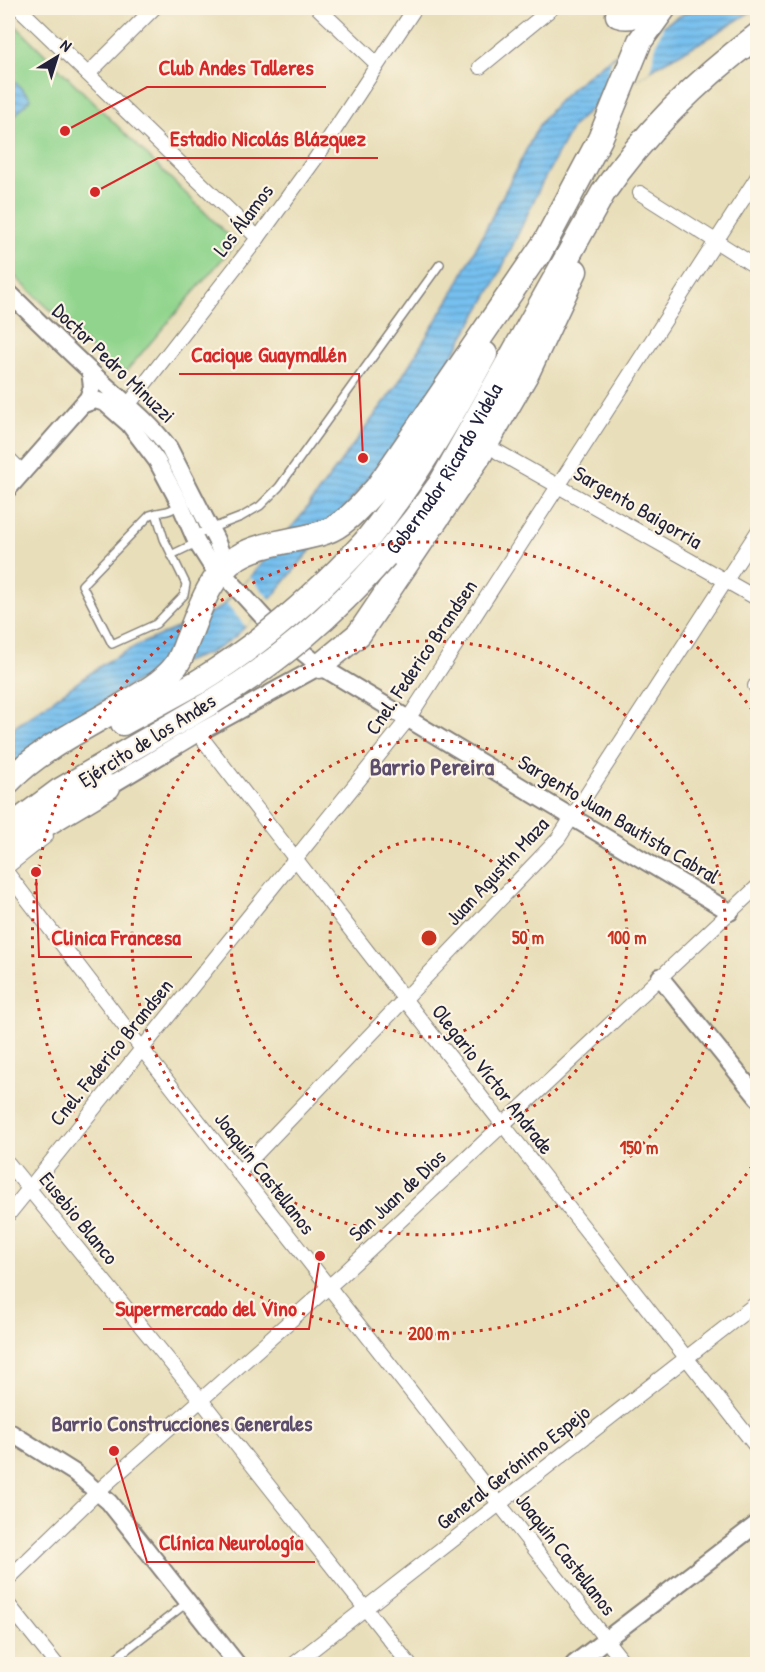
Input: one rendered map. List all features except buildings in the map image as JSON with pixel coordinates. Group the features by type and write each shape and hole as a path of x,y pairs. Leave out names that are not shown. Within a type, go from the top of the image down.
{"highway":[{"path":"614,11 626,18 644,8"},
{"name":"Gobernador Ricardo Videla","path":"8,793 57,760 198,682 251,648 330,580 366,541 399,498 438,437 600,139 640,41 664,8"},
{"name":"Gobernador Ricardo Videla","path":"8,829 59,791 260,672 304,638 341,604 385,556 441,483 590,214 625,161 695,87 758,35"},
{"path":"320,666 359,634 479,456 528,371 625,161"},
{"path":"8,782 44,753 156,684 178,663 207,591 236,557 278,543 327,531 349,516 377,488 546,241"},
{"path":"8,849 33,831 108,787"}],"street":[{"path":"19,8 258,238"},
{"path":"88,74 154,8"},
{"path":"318,8 377,64"},
{"name":"Los Álamos","path":"129,404 258,238 316,158 415,8"},
{"path":"480,67 552,8"},
{"name":"Cnel. Federico Brandsen","path":"8,1215 408,719 758,176"},
{"path":"640,193 758,268"},
{"name":"Doctor Pedro Minuzzi","path":"8,292 90,371 129,404 169,448 211,565 222,572 248,603"},
{"path":"8,489 84,404 92,387 90,371"},
{"name":"Doctor Pedro Minuzzi","path":"84,404 95,400 105,403 129,424 157,461 200,535"},
{"path":"129,404 125,413 129,424"},
{"name":"Sargento Baigorria","path":"498,452 758,599"},
{"path":"8,459 22,472"},
{"name":"Juan Agustín Maza","path":"238,1173 558,839 758,531"},
{"name":"Sargento Juan Bautista Cabral","path":"248,603 285,640 320,666 730,912"},
{"name":"Ejército de los Andes","path":"8,866 108,787 198,733 320,666"},
{"name":"Olegario Víctor Andrade","path":"198,733 758,1449"},
{"name":"Joaquín Castellanos","path":"8,874 141,1049 625,1665"},
{"name":"San Juan de Dios","path":"8,1578 98,1492 328,1287 758,886"},
{"path":"660,977 758,1098"},
{"name":"Eusebio Blanco","path":"8,1163 201,1400 409,1665"},
{"name":"General Gerónimo Espejo","path":"294,1665 365,1607 758,1302"},
{"path":"8,1431 59,1462 98,1492 120,1514 237,1665"},
{"path":"574,1665 758,1523"},
{"path":"8,1604 56,1665"}],"lane":[{"path":"171,555 200,535 260,506 279,487 440,264"},
{"path":"156,513 171,555 186,584 184,595 156,624 112,644 82,585 150,515 156,513 171,512 180,504"},
{"path":"108,1665 188,1602"}],"green space":[{"path":"8,18 236,243 122,376 8,270"}],"water":[{"path":"694,8 757,8 662,63 604,100 588,111 573,126 542,183 494,285 430,394 342,512 258,614 236,636 220,647 155,672 112,695 8,770 8,732 105,663 138,645 221,607 250,577 301,516 397,385 453,293 539,125 554,106 590,73 631,45"},
{"path":"12,79 31,98 8,123 8,84"}],"pier":[{"path":"664,25 650,71 602,102 611,60"},
{"path":"250,577 271,600 246,627 226,603"}],"place":[{"name":"Club Andes Talleres","path":"65,131"},
{"name":"Estadio Nicolás Blázquez","path":"95,192"},
{"name":"Cacique Guaymallén","path":"363,458"},
{"name":"Clinica Francesa","path":"36,872"},
{"name":"Supermercado del Vino","path":"320,1256"},
{"name":"Clínica Neurología","path":"114,1451"}],"district":[{"name":"Barrio Pereira","path":"432,766"},
{"name":"Barrio Construcciones Generales","path":"182,1423"}]}
